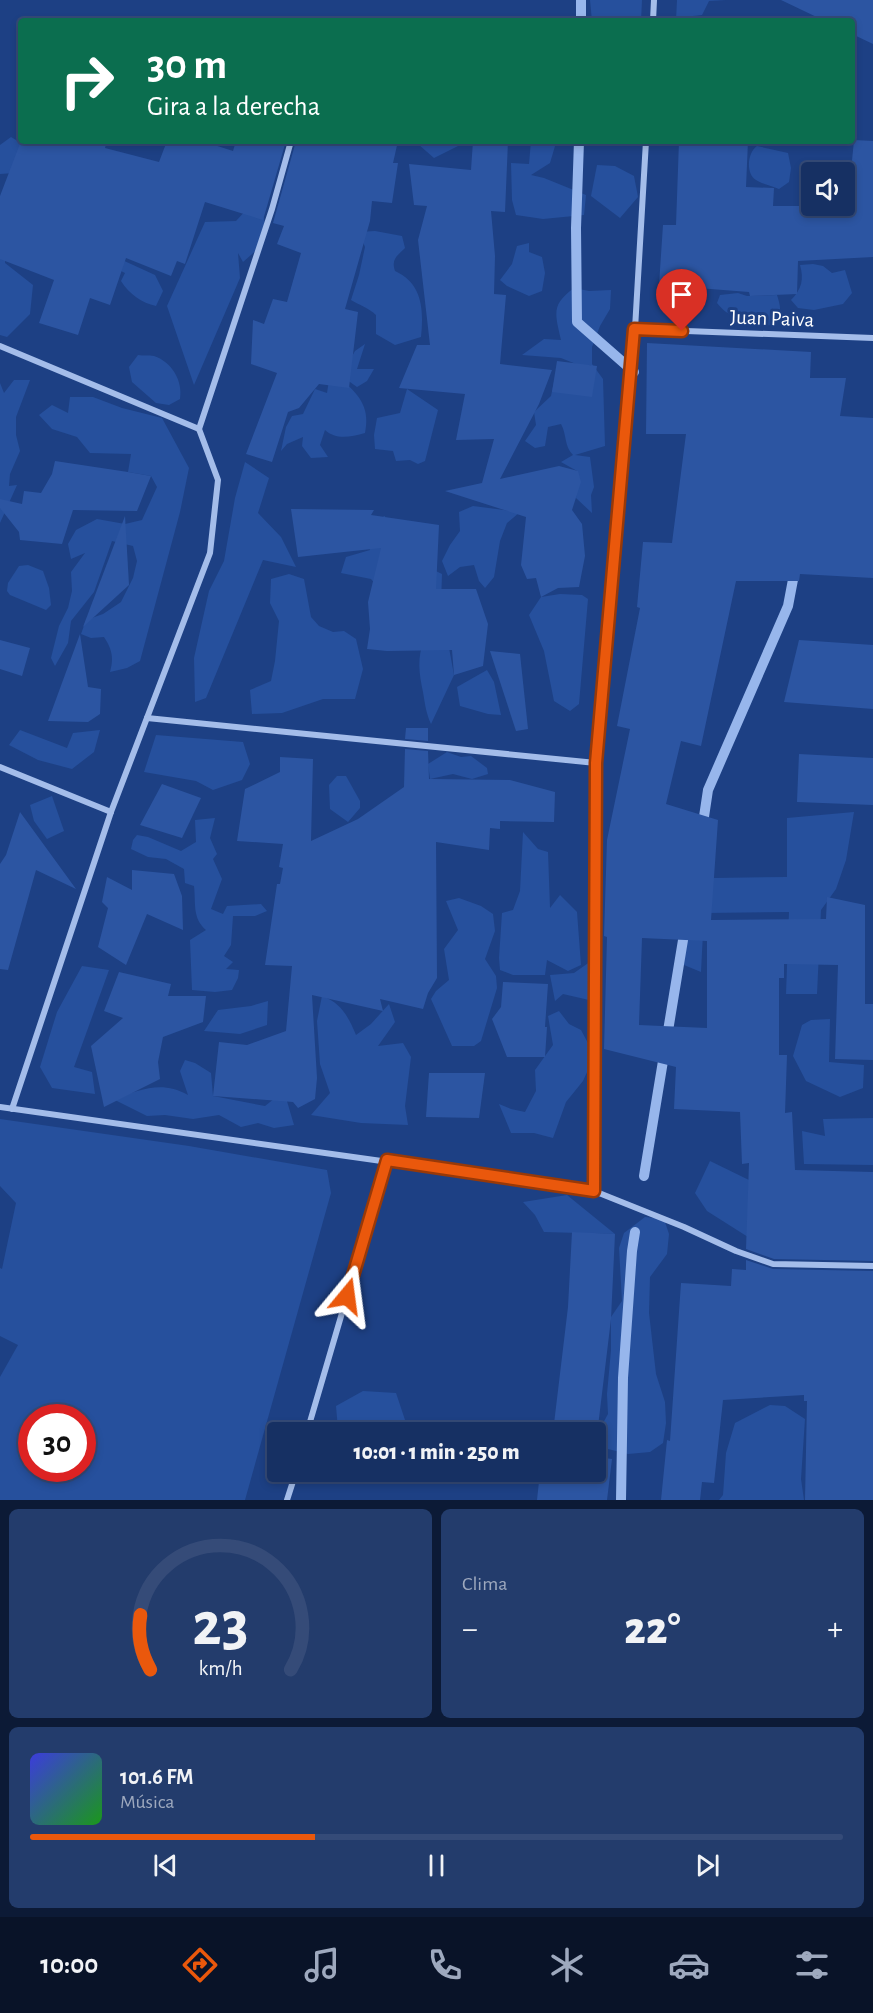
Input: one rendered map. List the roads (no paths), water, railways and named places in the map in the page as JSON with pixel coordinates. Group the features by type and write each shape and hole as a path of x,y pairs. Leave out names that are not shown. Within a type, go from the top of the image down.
{"street":[{"path":"653,18 654,0"},
{"path":"12,1109 111,812 210,553 218,480 199,429 272,209 290,144"},
{"path":"594,1191 596,763 634,329 646,144"},
{"name":"Juan Paiva","path":"634,329 873,338"},
{"path":"0,346 199,429"},
{"path":"147,718 596,763"},
{"path":"0,767 111,812"},
{"path":"0,1107 594,1191 772,1264 873,1266"},
{"path":"310,1422 387,1160"},
{"path":"287,1500 293,1482"}],"waterway":[{"path":"581,0 581,18"},
{"path":"579,144 576,228 577,322 634,372"},
{"path":"702,830 708,790 788,606 795,569"},
{"path":"644,1176 685,928"},
{"path":"621,1500 623,1378 635,1232"}]}
